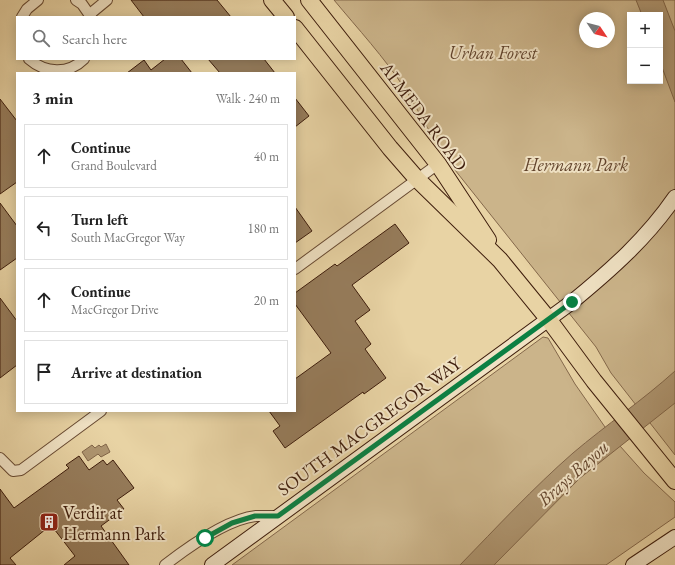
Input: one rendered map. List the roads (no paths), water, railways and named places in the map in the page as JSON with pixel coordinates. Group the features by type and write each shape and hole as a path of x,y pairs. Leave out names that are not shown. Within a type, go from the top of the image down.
{"main road":[{"path":"272,0 285,16"},
{"name":"ALMEDA ROAD","path":"309,0 438,164 500,260"},
{"name":"ALMEDA ROAD","path":"296,29 390,148 417,179 500,260 549,320 594,381 670,476"},
{"name":"SOUTH MACGREGOR WAY","path":"212,565 572,302 617,264 645,235 664,213 675,197"},
{"path":"633,565 675,537"}],"street":[{"path":"23,16 27,9 38,0"},
{"path":"76,0 82,4 91,15 107,0"},
{"path":"30,60 38,67 60,71 73,68 83,60"},
{"path":"296,268 438,164"},
{"path":"0,458 13,470 21,470 101,412"},
{"path":"164,565 205,538 232,523 255,516 278,516"}],"water":[{"path":"636,0 663,0 675,31 675,102 663,70 663,12 641,12"},
{"name":"Brays Bayou","path":"675,371 675,403 580,478 494,565 460,565 558,466"},
{"path":"106,444 110,452 101,457 98,454 88,461 82,452 92,445 95,448 99,445 101,447"}],"place":[{"name":"Verdir at Hermann Park","path":"49,522"}],"park label":[{"name":"Urban Forest","path":"493,52"},
{"name":"Hermann Park","path":"576,164"}]}
